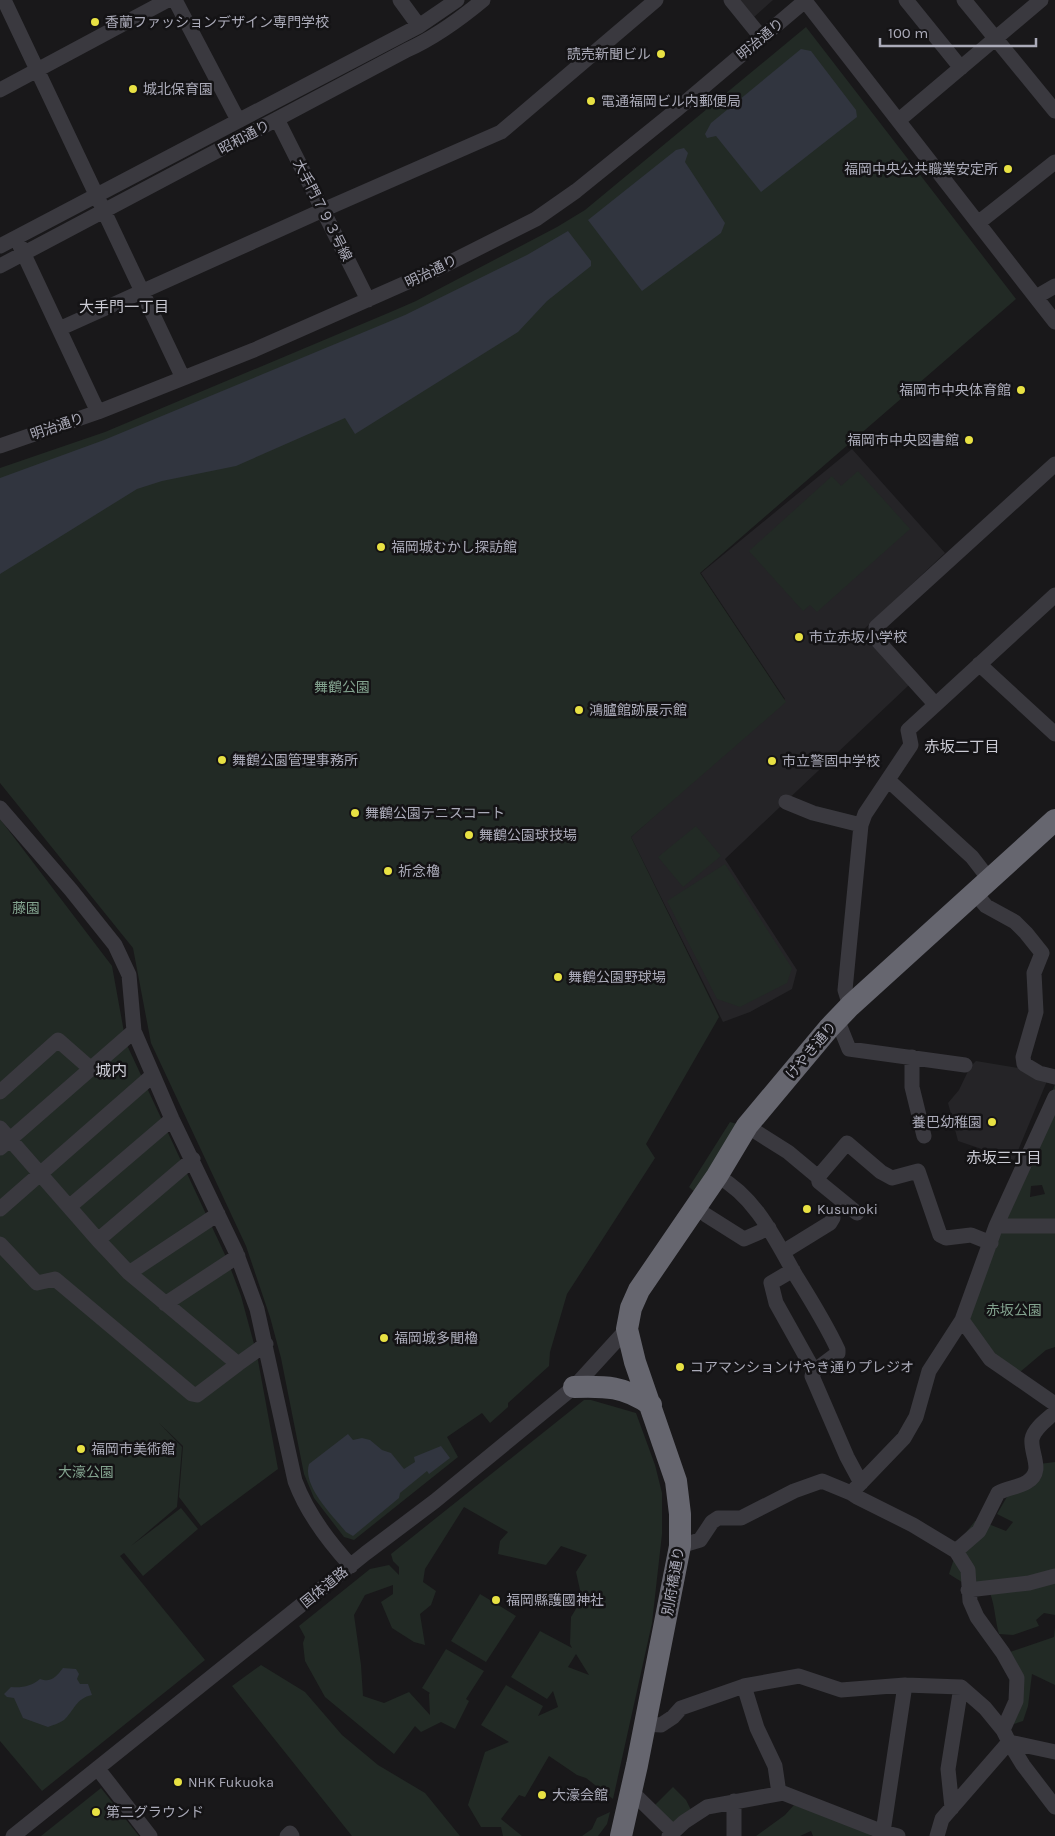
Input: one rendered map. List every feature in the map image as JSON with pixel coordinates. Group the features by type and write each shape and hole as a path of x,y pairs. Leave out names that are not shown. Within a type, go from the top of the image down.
{"highway":[{"name":"けやき通り","path":"627,1329 630,1308 639,1290 717,1176 747,1126 844,1012 981,885 1055,820"},
{"name":"別府橋通り","path":"621,1836 632,1791 680,1546 680,1514 676,1481 635,1362 627,1329"},
{"path":"574,1387 606,1386 626,1391 640,1397 651,1405"}],"street":[{"path":"4,0 183,378"},
{"path":"0,90 168,0"},
{"path":"175,0 238,120"},
{"path":"400,0 419,26"},
{"name":"昭和通り","path":"0,246 419,26 456,0"},
{"name":"昭和通り","path":"0,266 26,259 104,211 429,40 453,25 483,0"},
{"path":"58,329 501,132 656,0"},
{"path":"731,0 761,38"},
{"path":"806,0 1055,322"},
{"name":"明治通り","path":"0,446 98,412 254,350 435,270 536,219 584,185 806,0"},
{"path":"906,0 961,68"},
{"path":"964,0 1055,111"},
{"path":"899,120 1040,0"},
{"name":"大手門７９３号線","path":"277,119 368,300"},
{"path":"978,223 1055,162"},
{"path":"17,237 98,412"},
{"path":"1036,297 1055,286"},
{"path":"935,704 878,641 876,627 1055,464"},
{"path":"965,1065 849,1049 844,1012 845,990 861,825 865,814 911,745 908,730 1055,595"},
{"path":"979,664 1055,734"},
{"path":"888,780 972,856 986,906 1015,922 1042,953 1034,974 1036,1012 1023,1058 1024,1064 1039,1073 1055,1077"},
{"path":"786,802 813,813 861,825"},
{"path":"0,808 71,890 115,946 129,975 134,1031 172,1119 238,1256 257,1309 266,1344 283,1431 295,1481 301,1497 323,1532 351,1566"},
{"path":"134,1031 91,1069 3,1139 39,1173 129,1273 238,1364"},
{"path":"0,1092 58,1040 91,1069"},
{"path":"912,1057 912,1087 924,1136"},
{"path":"0,1209 153,1075"},
{"path":"856,1488 904,1438 916,1417 929,1372 962,1320 996,1226 1055,1097"},
{"path":"69,1207 172,1119"},
{"path":"747,1126 788,1152 857,1213"},
{"path":"818,1177 847,1143 880,1172 892,1178 918,1171 940,1234 946,1238 971,1235 991,1242"},
{"path":"98,1240 193,1160"},
{"path":"717,1176 737,1189 750,1202 769,1228 838,1350 838,1353 814,1371 812,1376 847,1457 856,1488"},
{"path":"129,1273 218,1214"},
{"path":"706,1215 744,1239 769,1228"},
{"path":"783,1252 834,1218"},
{"path":"996,1226 1055,1226"},
{"path":"0,1244 37,1283 56,1279 192,1394 197,1395 266,1344"},
{"path":"165,1304 238,1256"},
{"path":"793,1270 771,1283 776,1303 814,1371"},
{"path":"962,1320 990,1359 1055,1404"},
{"name":"国体道路","path":"13,1836 435,1501 574,1387 627,1329"},
{"path":"956,1551 979,1532 998,1493 1027,1482 1034,1475 1037,1467 1032,1438 1055,1412"},
{"path":"680,1546 700,1540 712,1522 718,1518 741,1518 794,1491 822,1481 856,1488 956,1551 968,1570 968,1590 976,1617 1004,1653 1017,1678 1016,1701 1006,1736 942,1819 937,1836"},
{"path":"968,1590 1029,1582 1055,1576"},
{"path":"645,1724 661,1725 682,1708 744,1686 799,1676 840,1690 905,1685 961,1687 985,1708 1006,1736 1023,1765 1055,1807"},
{"path":"883,1832 905,1685"},
{"path":"744,1686 757,1728 775,1766 779,1793"},
{"path":"952,1808 948,1768 961,1687"},
{"path":"1006,1736 1055,1752"},
{"path":"98,1769 150,1836"},
{"path":"632,1791 671,1834 706,1806 783,1792 883,1832 898,1836"},
{"path":"734,1801 734,1836"},
{"path":"287,1836 290,1833 292,1836"}],"shaded area":[{"path":"740,0 773,0 754,17"},
{"path":"801,49 811,51 856,110 857,117 761,192 716,136 707,138 705,134 711,123"},
{"path":"684,148 688,153 685,162 725,223 721,233 642,291 588,220 676,150"},
{"path":"568,231 591,261 591,266 547,301 518,332 355,434 345,418 236,466 162,481 137,489 0,574 0,478 104,440 405,315 527,255"},
{"path":"852,449 945,553 862,631 909,685 725,859 797,970 792,989 750,1012 723,1022 631,837 785,699 701,573"},
{"name":"養巴幼稚園","path":"976,1061 1018,1068 1047,1081 1014,1160 958,1141 948,1103 959,1090 970,1067"},
{"path":"348,1434 353,1440 362,1438 370,1440 382,1450 391,1453 404,1469 415,1462 414,1457 441,1446 450,1458 429,1474 427,1471 400,1493 399,1498 353,1536 346,1532 320,1500 310,1482 308,1473 309,1464"},
{"path":"63,1668 76,1669 79,1674 77,1679 80,1684 88,1684 92,1695 82,1699 64,1720 58,1723 48,1727 23,1718 14,1698 7,1697 4,1694 11,1687 27,1686 40,1679 50,1680"}],"green space":[{"name":"舞鶴公園","path":"806,27 1016,299 700,573 786,702 631,837 719,1017 646,1144 655,1158 567,1294 550,1352 549,1366 508,1403 508,1407 490,1423 482,1413 447,1437 458,1457 354,1540 344,1537 314,1498 304,1474 281,1358 270,1317 246,1246 151,1043 133,948 0,783 0,468 105,432 393,311 416,301 557,227 585,210"},
{"path":"858,471 910,529 817,612 810,605 803,611 749,551 832,476 841,486"},
{"path":"0,819 112,966 126,1043 227,1259 241,1296 257,1355 278,1469 201,1526 179,1497 183,1446 159,1423 182,1447 177,1507 131,1546 181,1508 198,1529 143,1576 124,1553 120,1556 205,1660 42,1791 0,1741"},
{"path":"696,826 721,856 683,887 658,857"},
{"path":"725,864 792,968 787,983 740,1007 717,999 667,901"},
{"name":"赤坂公園","path":"1055,1084 1055,1347 1046,1350 1020,1372 996,1355 967,1318","holes":["1042,1185 1045,1194 1030,1197 1031,1186"]},
{"path":"730,1122 744,1126 698,1195 689,1187"},
{"path":"584,1400 591,1400 636,1413 655,1465 662,1493 662,1534 652,1623 613,1799 586,1778 577,1775 549,1756 525,1797 519,1795 501,1819 522,1836 503,1836 501,1827 481,1827 468,1805 485,1752 509,1742 481,1725 506,1685 543,1706 538,1716 558,1707 553,1691 547,1699 511,1677 540,1631 572,1648 570,1644 571,1617 582,1599 576,1572 587,1555 561,1546 546,1565 498,1554 500,1541 508,1532 464,1507 425,1569 423,1582 436,1591 431,1605 420,1614 425,1645 414,1642 392,1628 381,1602 393,1594 393,1585 365,1595 354,1615 363,1696 384,1703 409,1692 430,1715 430,1693 422,1688 446,1649 484,1671 466,1699 469,1701 455,1729 441,1722 421,1732 415,1726 394,1754 325,1697 305,1661 303,1643 305,1637 299,1626 370,1569 389,1565 399,1575 399,1567 393,1561 391,1554","holes":["576,1654 589,1675 568,1667"]},
{"path":"1055,1462 1055,1615 1044,1613 1036,1620 1039,1626 1013,1635 999,1634 990,1593 965,1584 949,1574 960,1540 975,1521 981,1521 1006,1531 1013,1522 997,1514 1008,1495 1031,1475 1031,1465"},
{"path":"480,1594 516,1616 486,1662 451,1641"},
{"path":"1055,1627 1055,1685 1032,1674 1028,1706 1023,1721 1014,1724 1009,1716 1010,1652 1054,1637"},
{"path":"261,1665 305,1692 342,1735 378,1765 425,1793 460,1836 352,1836 232,1686"},
{"path":"673,1787 686,1800 691,1810 672,1825 653,1807"},
{"name":"第二グラウンド","path":"101,1788 139,1836 41,1836"},
{"path":"794,1805 855,1826 872,1836 813,1836 811,1831 800,1836 756,1836 785,1815"},
{"path":"610,1812 607,1824 598,1836 582,1836 592,1829 597,1818"}],"place":[{"name":"香蘭ファッションデザイン専門学校","path":"95,22"},
{"name":"読売新聞ビル","path":"661,54"},
{"name":"城北保育園","path":"133,89"},
{"name":"電通福岡ビル内郵便局","path":"591,101"},
{"name":"福岡中央公共職業安定所","path":"1008,169"},
{"name":"福岡市中央体育館","path":"1021,390"},
{"name":"福岡市中央図書館","path":"969,440"},
{"name":"福岡城むかし探訪館","path":"381,547"},
{"name":"市立赤坂小学校","path":"799,637"},
{"name":"鴻臚館跡展示館","path":"579,710"},
{"name":"舞鶴公園管理事務所","path":"222,760"},
{"name":"市立警固中学校","path":"772,761"},
{"name":"舞鶴公園テニスコート","path":"355,813"},
{"name":"舞鶴公園球技場","path":"469,835"},
{"name":"祈念櫓","path":"388,871"},
{"name":"舞鶴公園野球場","path":"558,977"},
{"name":"養巴幼稚園","path":"992,1122"},
{"name":"Kusunoki","path":"807,1209"},
{"name":"福岡城多聞櫓","path":"384,1338"},
{"name":"コアマンションけやき通りプレジオ","path":"680,1367"},
{"name":"福岡市美術館","path":"81,1449"},
{"name":"福岡縣護國神社","path":"496,1600"},
{"name":"NHK Fukuoka","path":"178,1782"},
{"name":"大濠会館","path":"542,1795"},
{"name":"第二グラウンド","path":"96,1812"}],"district":[{"name":"大手門一丁目","path":"124,307"},
{"name":"赤坂二丁目","path":"962,747"},
{"name":"城内","path":"111,1070"},
{"name":"赤坂三丁目","path":"1004,1158"}],"park label":[{"name":"藤園","path":"26,908"},
{"name":"大濠公園","path":"86,1472"}]}
